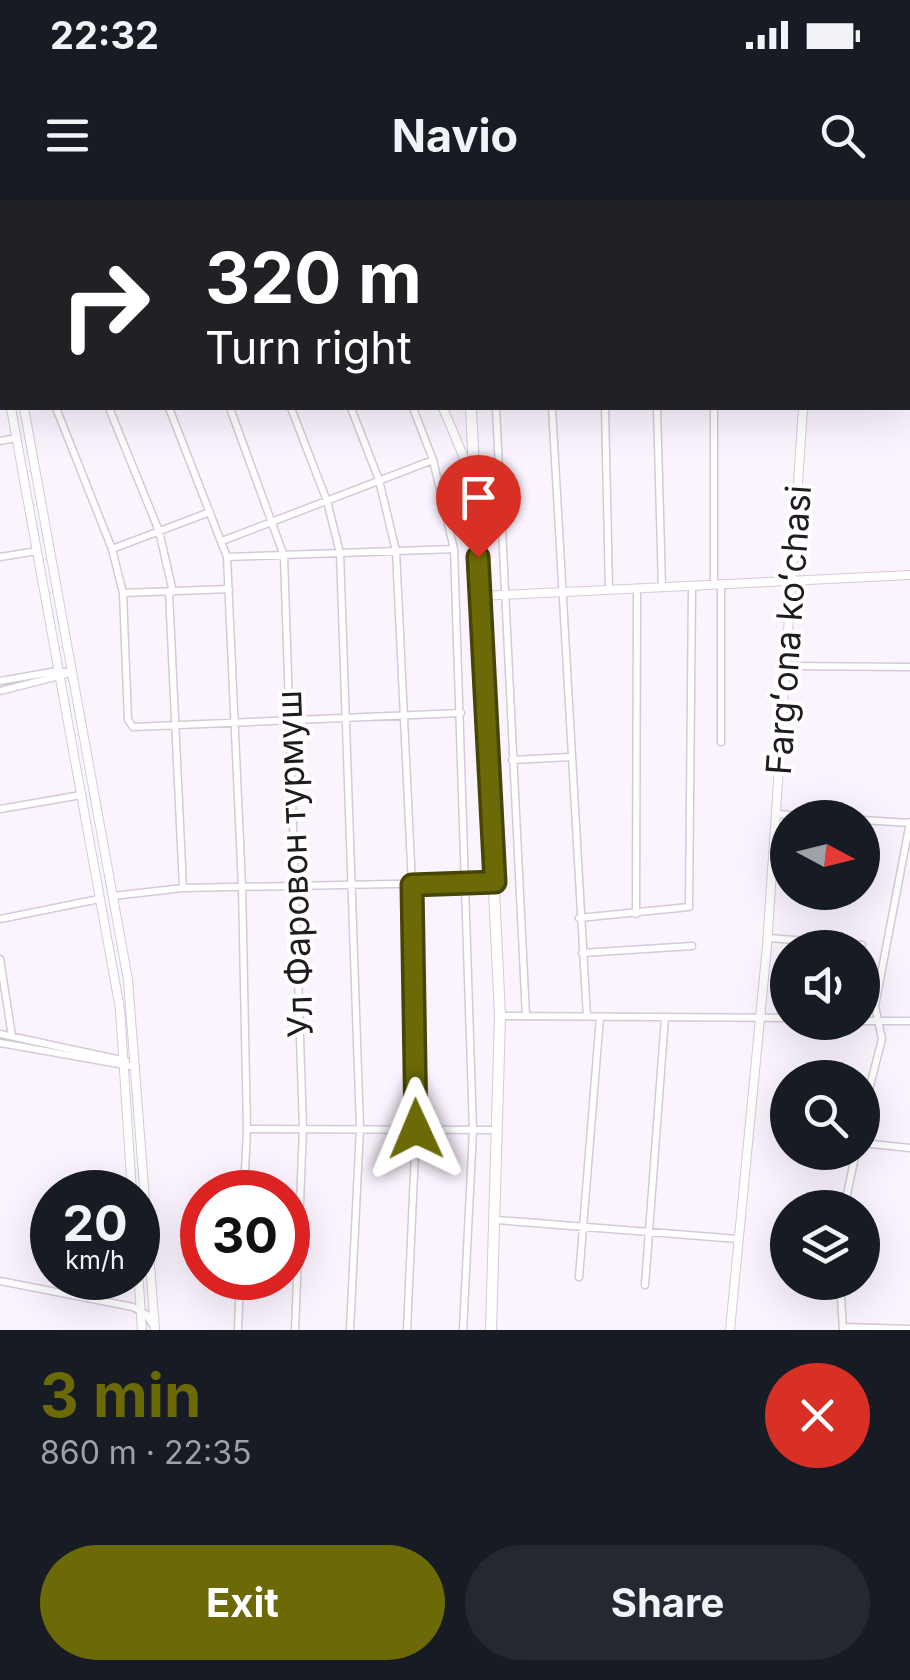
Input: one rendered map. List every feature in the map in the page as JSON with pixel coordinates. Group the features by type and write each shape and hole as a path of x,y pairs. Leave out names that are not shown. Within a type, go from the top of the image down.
{"main road":[{"path":"470,410 500,1016 498,1220 491,1330"}],"street":[{"path":"11,410 55,675 120,1009 130,1170"},
{"path":"24,410 113,896 134,1042 155,1330"},
{"path":"57,410 112,549 122,592 128,720 133,727 461,713"},
{"path":"110,410 159,531 171,592 183,888"},
{"name":"Ул Фаровон турмуш","path":"170,410 227,558 242,886 245,1170"},
{"name":"Ул Фаровон турмуш","path":"231,410 284,556 304,1128 295,1330"},
{"name":"Ул Фаровон турмуш","path":"293,410 327,500 340,554 360,1128 350,1330"},
{"path":"352,410 379,480 396,551 412,885 416,1129 407,1330"},
{"path":"414,410 433,460 454,549 468,883 473,1130 463,1330"},
{"path":"445,410 473,480"},
{"path":"496,410 526,1016"},
{"path":"552,410 587,1017"},
{"path":"604,410 609,590"},
{"path":"657,410 662,587"},
{"path":"714,410 721,742"},
{"name":"Fargʻona koʻchasi","path":"777,800 803,410"},
{"path":"0,441 16,438"},
{"path":"222,541 433,460"},
{"path":"112,549 210,512"},
{"path":"227,558 454,549"},
{"path":"0,557 37,551"},
{"path":"481,596 910,576"},
{"path":"579,918 689,907 692,586"},
{"path":"122,592 229,588"},
{"path":"636,914 637,588"},
{"path":"0,690 55,675 69,658"},
{"path":"787,666 910,667"},
{"path":"0,681 72,674"},
{"path":"512,760 570,756"},
{"path":"0,808 81,795"},
{"path":"880,821 910,822 880,977"},
{"path":"113,896 183,888 495,882"},
{"path":"0,918 100,899"},
{"name":"Fargʻona koʻchasi","path":"730,1330 770,907"},
{"path":"582,953 692,946"},
{"path":"0,959 12,1036"},
{"path":"500,1016 770,1017"},
{"path":"580,1277 600,1017"},
{"path":"645,1285 665,1018"},
{"path":"877,1060 882,1039 880,1023 910,1021"},
{"path":"0,1034 136,1067"},
{"path":"121,1037 127,1044 134,1042"},
{"path":"0,1043 122,1063"},
{"path":"247,1129 498,1130"},
{"path":"880,1145 910,1148"},
{"path":"498,1220 738,1239"},
{"path":"0,1281 140,1310 155,1330"},
{"path":"140,1300 142,1330"},
{"path":"238,1330 239,1300"},
{"path":"841,1300 843,1328 910,1329"}],"route":[{"path":"416,1129 412,885 495,882 478,557"}]}
